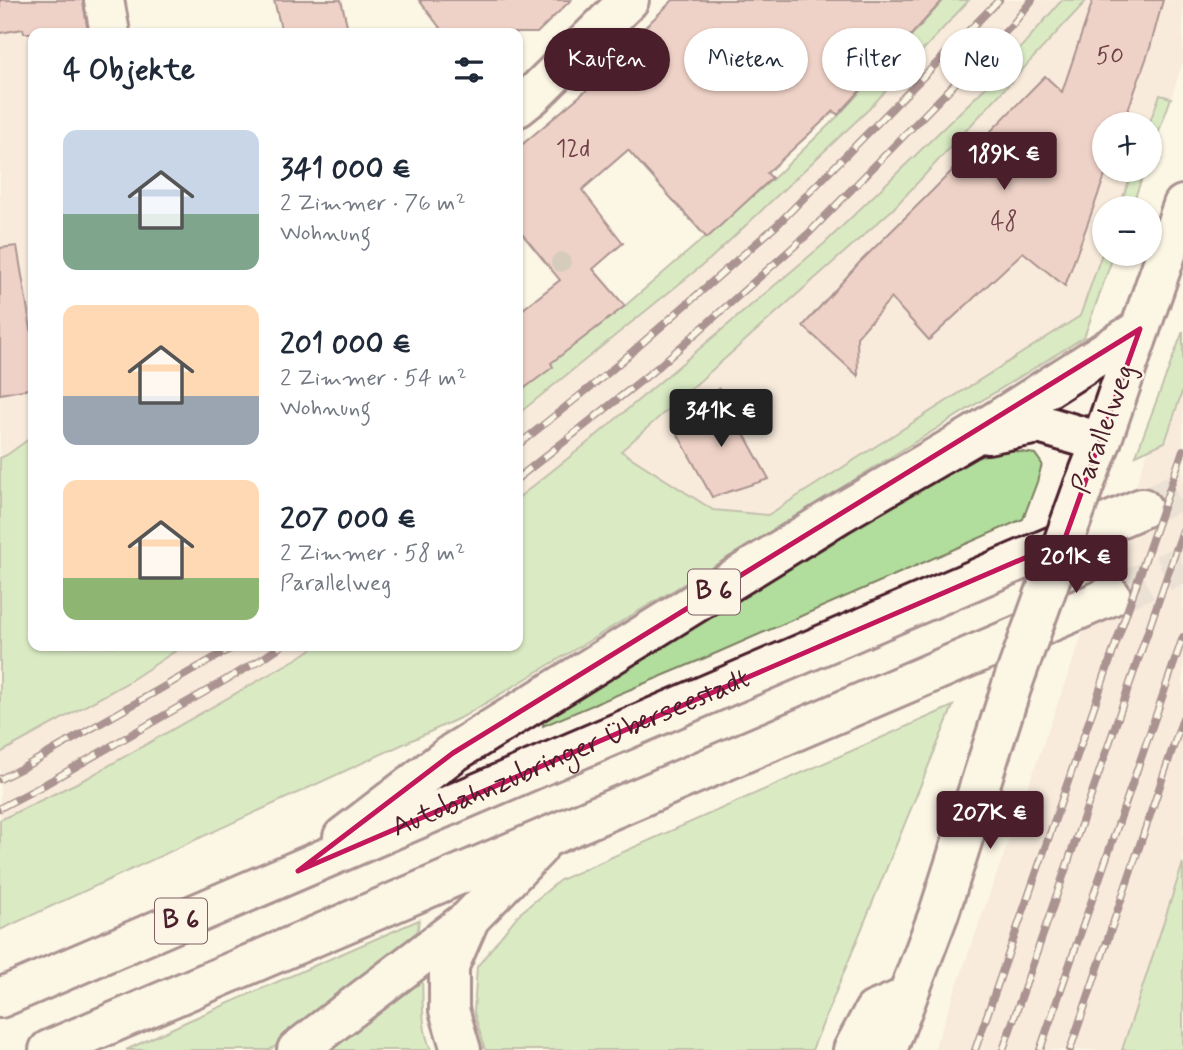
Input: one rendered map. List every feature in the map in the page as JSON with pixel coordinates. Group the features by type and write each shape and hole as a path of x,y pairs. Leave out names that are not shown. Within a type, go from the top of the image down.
{"main road":[{"path":"104,0 109,28"},
{"path":"523,103 629,0"},
{"name":"Parallelweg","path":"887,1050 939,913 1012,685 1101,442 1183,205"},
{"name":"B 6","path":"298,871 453,753 837,515 971,437 1140,329"},
{"name":"B 6","path":"971,437 1039,424 1101,442"},
{"name":"Autobahnzubringer Überseestadt","path":"0,998 1142,508"},
{"name":"B 6","path":"49,1050 1111,596"},
{"name":"B 6","path":"297,1050 470,918 551,835"},
{"name":"B 6","path":"461,1050 449,1010 449,965 470,918"},
{"path":"853,1050 874,1011 907,997"}],"highlighted area":[{"path":"1140,329 1064,541 298,871 453,753"}],"shaded area":[{"path":"0,0 118,0 122,28 28,28 28,440 0,458"},
{"path":"969,0 1062,0 1023,45 1023,28 943,28"},
{"path":"1087,0 1183,0 1183,61 1171,98 1160,95 1154,112 1092,112 1092,182 1129,182 1123,196 1092,196 1092,266 1098,266 1080,316 768,515 713,510 620,451 893,209 1003,91 1023,91 1023,69"},
{"path":"940,32 940,91 982,91 825,243 523,494 523,410 710,259 886,91 926,91 926,47"},
{"path":"1183,353 1183,863 1122,1050 934,1050"},
{"path":"175,651 309,651 87,778 0,820 0,753 125,684"}],"green space":[{"path":"944,0 969,0 943,28 940,28 940,32 926,47 926,28 918,28"},
{"path":"1062,0 1087,0 1023,69 1023,45"},
{"path":"861,91 886,91 710,259 523,410 523,381 626,305 775,177"},
{"path":"982,91 1003,91 893,209 621,451 713,510 768,515 1080,316 1098,266 1110,266 1084,337 775,529 464,716 0,930 0,820 87,778 308,651 523,651 523,494 825,243"},
{"path":"1160,95 1171,98 1162,123 1162,112 1154,112"},
{"path":"1129,182 1141,182 1135,196 1123,196"},
{"path":"1183,331 1183,389 1165,442 1136,455"},
{"path":"28,440 28,651 175,651 125,684 0,753 0,458"},
{"path":"1008,450 1035,454 1042,464 1023,519 543,726 545,713 828,546 915,490 973,458"},
{"path":"953,706 812,1050 485,1050 474,1012 477,967 518,915 560,880"},
{"path":"1183,863 1183,1050 1122,1050"},
{"path":"419,920 417,934 299,1031 269,1050 126,1050 188,1021"},
{"path":"422,977 424,1024 431,1050 329,1050 375,1016"}],"building":[{"path":"0,0 83,0 87,28 28,28 28,33 24,33 23,29 0,33"},
{"path":"274,0 341,0 348,28 281,28"},
{"path":"419,0 571,0 537,33 523,33 523,28 440,28"},
{"path":"673,0 943,0 917,28 822,28 822,91 860,91 838,115 834,111 767,173 772,178 707,238 628,150 582,190 623,243 593,269 625,306 551,363 553,367 523,389 523,309 560,280 523,235 523,144 586,91 670,91 670,28 644,28"},
{"path":"1093,0 1163,0 1150,48 1127,112 1092,112 1092,182 1103,182 1098,196 1092,196 1092,211 1065,286 1023,252 929,340 891,298 857,337 858,376 803,326 859,263 1045,76 1062,92"},
{"path":"17,246 28,311 28,389 0,394 0,248"},
{"path":"719,389 769,479 712,497 677,433"}],"tunnel":[{"path":"1142,508 1183,490"},
{"path":"1111,596 1183,564"}],"railway":[{"path":"523,441 608,373 777,225 999,0"},
{"path":"523,474 657,368 808,234 1013,24 1032,0"},
{"path":"975,1050 1183,450"},
{"path":"1003,1050 1183,530"},
{"path":"1040,1050 1183,637"},
{"path":"0,779 226,651"},
{"path":"0,808 274,651"},
{"path":"1070,1050 1183,718"}]}
